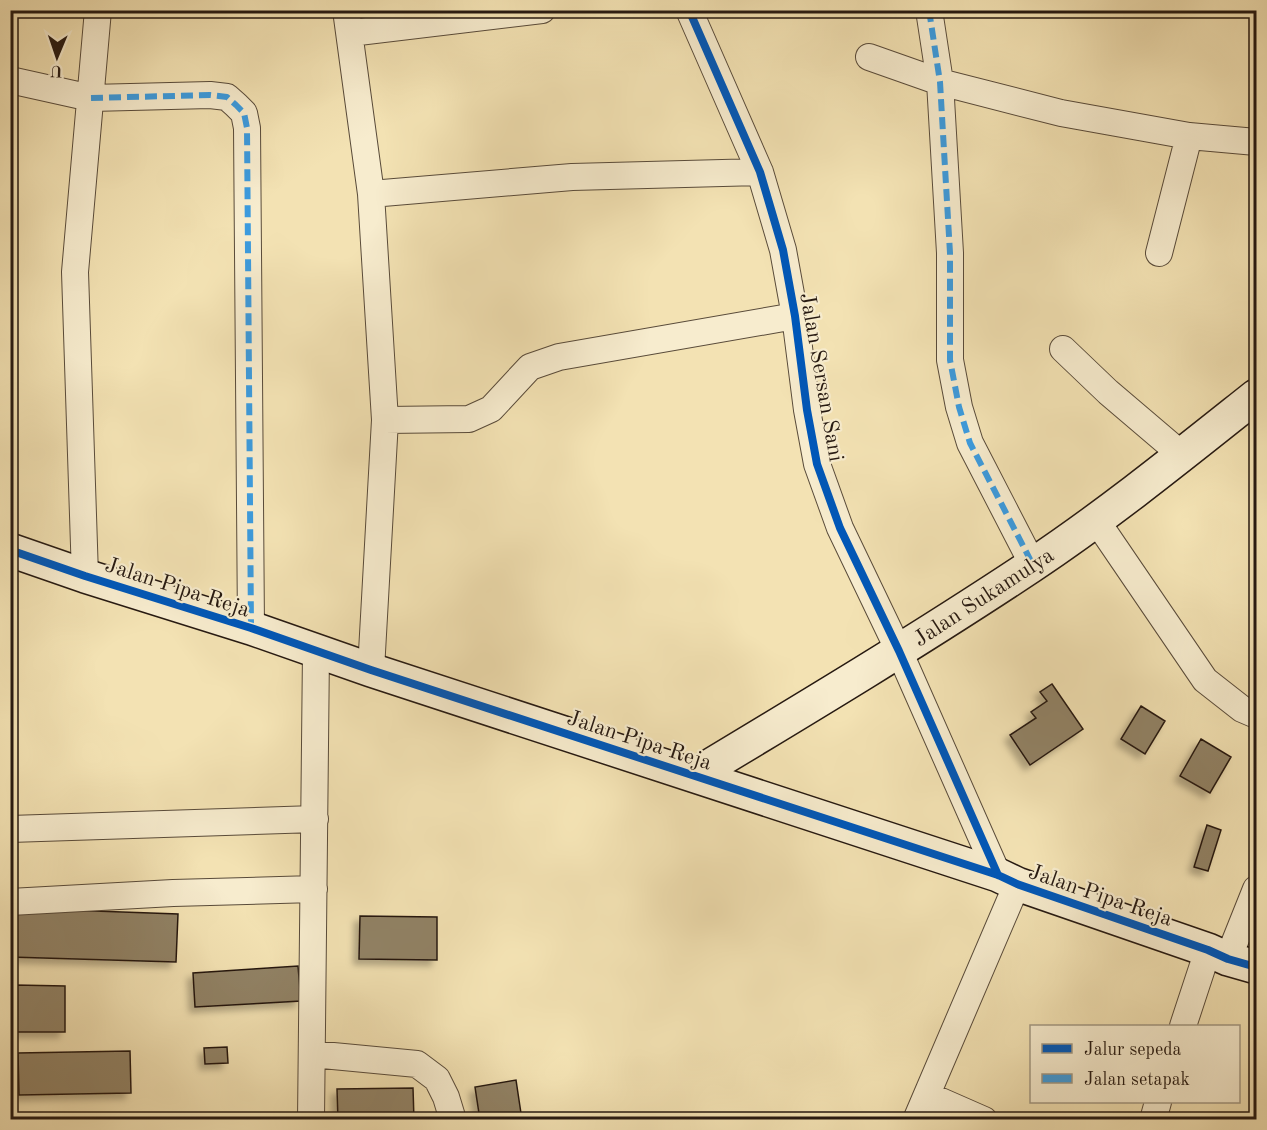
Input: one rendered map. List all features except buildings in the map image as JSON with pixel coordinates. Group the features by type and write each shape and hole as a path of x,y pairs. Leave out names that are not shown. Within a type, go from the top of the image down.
{"street":[{"path":"85,576 75,272 98,10"},
{"path":"371,670 385,420 371,194 348,22 542,10"},
{"name":"Jalan Sersan Sani","path":"689,10 760,172 783,250 817,464 840,528 1007,879"},
{"path":"929,10 940,82 950,253 950,360 959,407 970,443 1033,565"},
{"path":"869,57 940,82 1060,113 1189,136 1257,142"},
{"path":"10,80 91,98 210,95 227,97 244,113 247,128 251,628"},
{"path":"1159,253 1189,136"},
{"path":"371,194 572,177 760,172"},
{"path":"385,420 469,419 491,409 530,367 559,357 795,315"},
{"path":"1063,349 1108,392 1182,455"},
{"name":"Jalan Sukamulya","path":"695,775 899,651 1033,565 1096,520 1257,396"},
{"path":"1096,520 1205,680 1242,709 1257,715"},
{"name":"Jalan Pipa Reja","path":"10,550 1007,879 1231,959"},
{"path":"311,1119 316,651"},
{"path":"10,828 315,819"},
{"path":"916,1119 1007,879"},
{"path":"10,902 173,893 314,889"},
{"path":"1184,1025 1231,959 1257,889"},
{"path":"312,1054 417,1064 437,1079 453,1119"},
{"path":"927,1095 984,1119"},
{"path":"1153,1119 1157,1103"}],"marked path":[{"path":"929,10 940,82 950,253 950,360 959,407 970,443 1033,565"},
{"path":"91,98 210,95 227,97 244,113 247,128 251,628"}],"cycle path":[{"path":"689,10 760,172 783,250 817,464 840,528 899,651 998,875"},
{"path":"10,550 998,875 1017,884 1256,967"}]}
